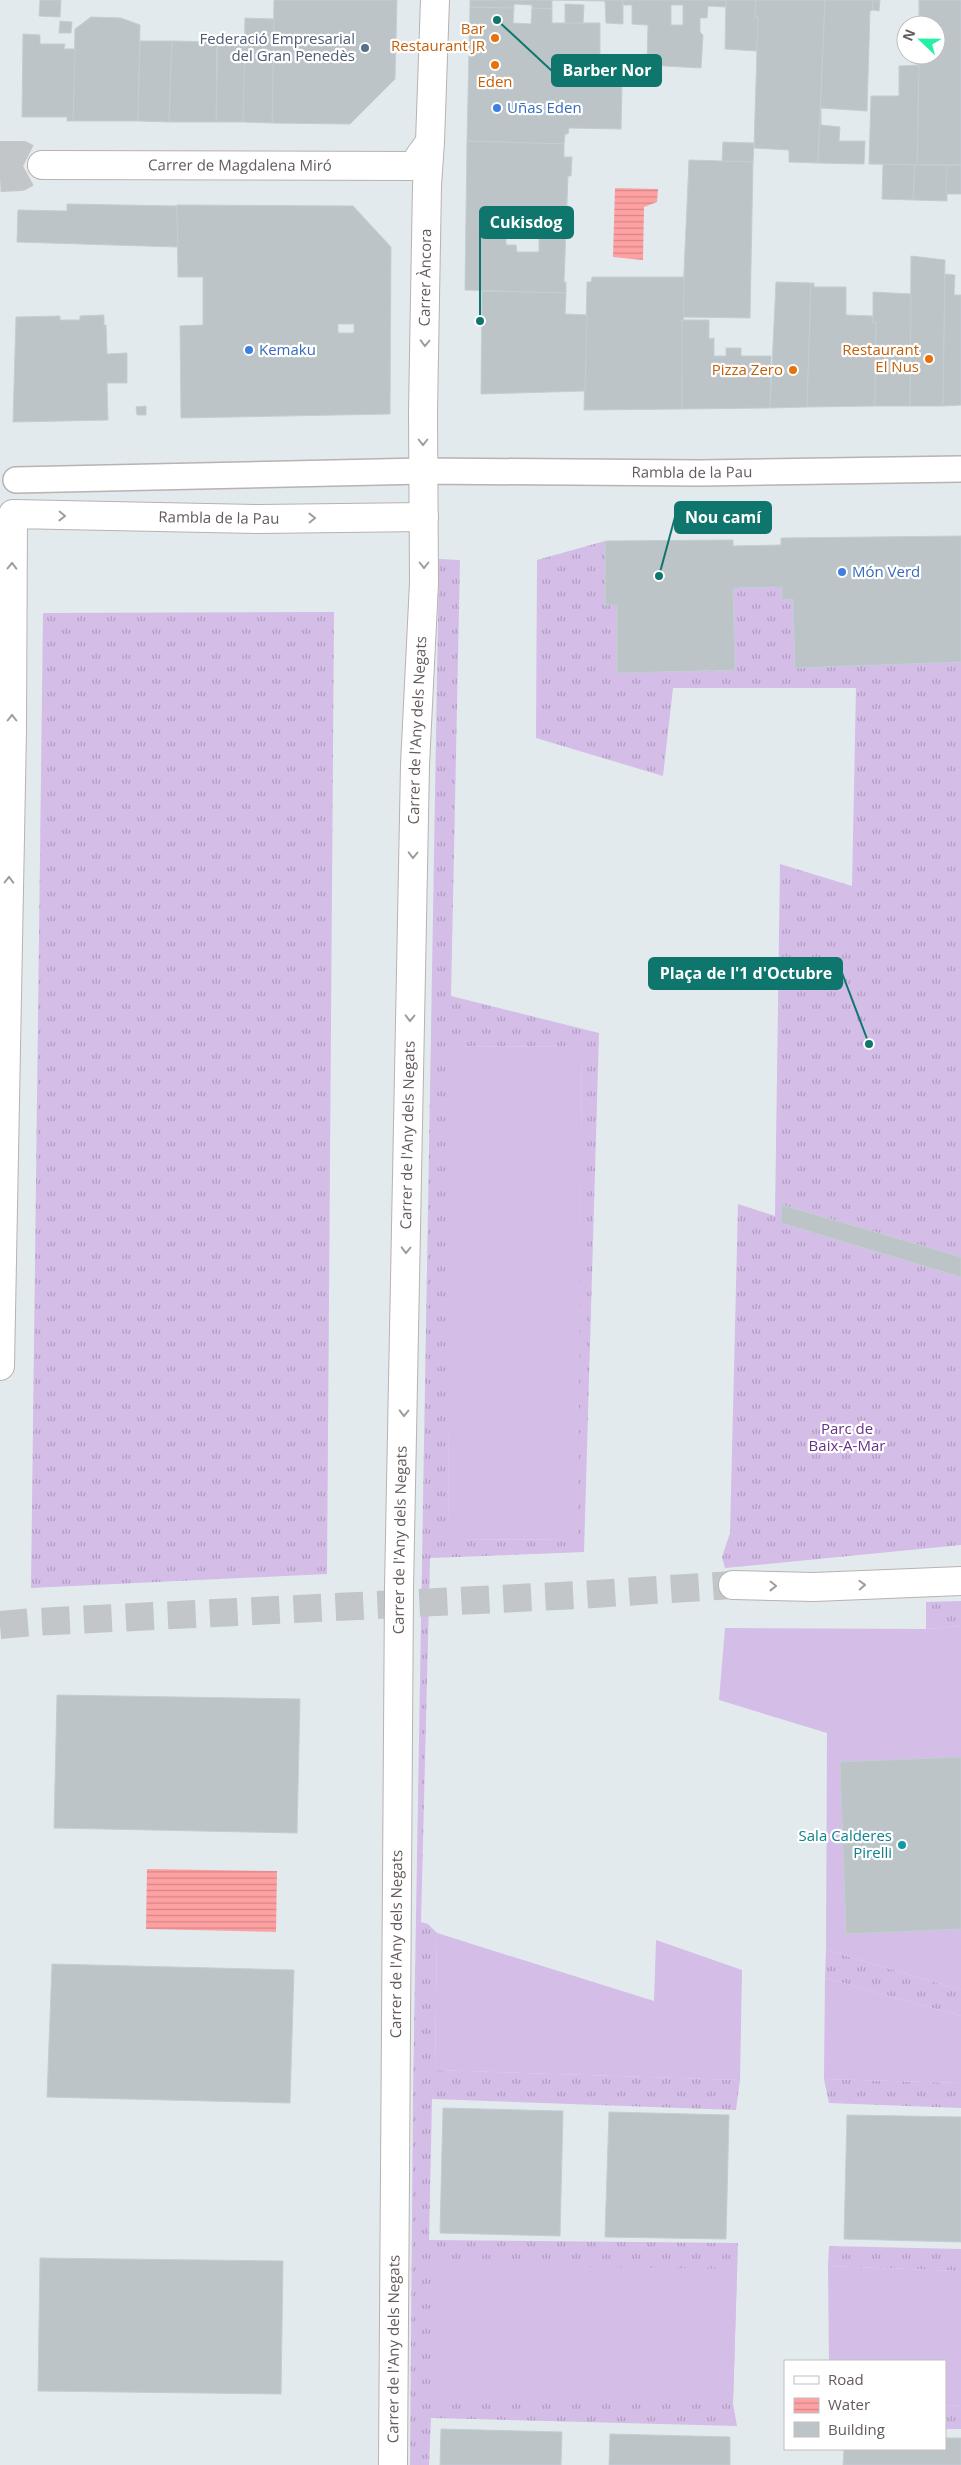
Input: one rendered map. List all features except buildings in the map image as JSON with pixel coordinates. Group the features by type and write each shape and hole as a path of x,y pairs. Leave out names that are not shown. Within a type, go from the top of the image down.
{"street":[{"path":"419,175 430,142 435,0"},
{"name":"Carrer de Magdalena Miró","path":"42,165 419,175"},
{"name":"Carrer Àncora","path":"419,175 423,471"},
{"name":"Rambla de la Pau","path":"16,480 423,471 700,473 961,469"},
{"path":"423,471 424,517"},
{"name":"Rambla de la Pau","path":"0,1366 12,750 13,514 259,519 424,517"},
{"name":"Carrer de l'Any dels Negats","path":"393,2465 400,1588 415,774 423,614 424,517"},
{"path":"733,1585 814,1586 961,1581"}],"green space":[{"name":"Parc de Baix-A-Mar","path":"605,541 605,604 617,605 617,673 734,670 733,588 782,587 783,600 793,599 795,668 961,662 961,1545 725,1568 722,1557 730,1533 738,1204 775,1216 780,864 852,886 856,688 673,688 663,776 536,738 537,560"},
{"path":"439,559 460,560 451,996 599,1033 584,1552 430,1558 421,1922 428,1924 437,1933 435,2070 740,2080 736,2110 432,2099 429,2240 738,2243 733,2403 737,2426 431,2418 429,2465 410,2465 413,2094","holes":["452,1046 582,1047 577,1540 448,1539"]},
{"path":"334,612 327,1574 31,1588 43,613"},
{"path":"451,1046 582,1047 578,1540 448,1539"},
{"path":"961,1601 961,1626 926,1629 926,1602"},
{"path":"961,1626 961,1990 826,1950 827,1733 719,1700 725,1628 926,1629"},
{"path":"437,1933 654,2001 656,1940 742,1970 740,2080 435,2070"},
{"path":"826,1950 961,1990 961,2016 825,1978"},
{"path":"825,1978 961,2016 961,2083 824,2079"},
{"path":"824,2079 961,2083 961,2108 829,2103"},
{"path":"829,2246 961,2249 961,2271 828,2266"},
{"path":"433,2264 737,2269 733,2403 434,2398"},
{"path":"828,2266 961,2271 961,2406 946,2405 946,2360 829,2360"},
{"path":"946,2405 961,2406 961,2429 946,2429"}],"water":[{"path":"615,188 658,189 657,202 644,207 643,260 613,257"},
{"path":"147,1869 277,1871 276,1932 146,1929"}],"tunnel":[{"path":"0,155 22,155 42,165"},
{"path":"0,178 20,177 42,165"},
{"path":"0,1625 578,1595 733,1585"}],"place":[{"name":"Barber Nor","path":"497,20"},
{"name":"Bar Restaurant JR","path":"495,38"},
{"name":"Federació Empresarial del Gran Penedès","path":"365,48"},
{"name":"Eden","path":"495,65"},
{"name":"Uñas Eden","path":"497,108"},
{"name":"Cukisdog","path":"480,321"},
{"name":"Kemaku","path":"249,350"},
{"name":"Restaurant El Nus","path":"929,359"},
{"name":"Pizza Zero","path":"793,370"},
{"name":"Món Verd","path":"842,572"},
{"name":"Nou camí","path":"659,576"},
{"name":"Plaça de l'1 d'Octubre","path":"869,1044"},
{"name":"Sala Calderes Pirelli","path":"902,1845"}]}
